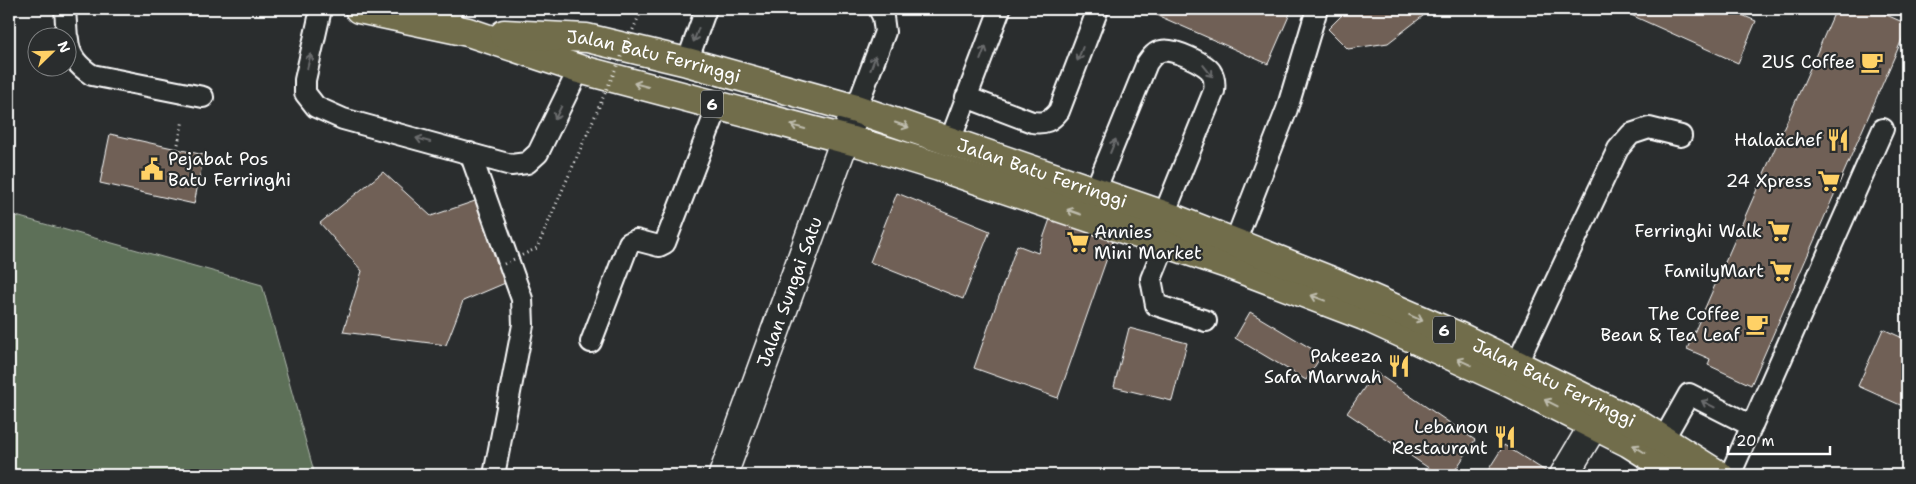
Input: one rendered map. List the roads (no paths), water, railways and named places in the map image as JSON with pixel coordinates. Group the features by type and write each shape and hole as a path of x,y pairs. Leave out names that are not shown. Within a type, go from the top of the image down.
{"main road":[{"name":"Jalan Batu Ferringgi","path":"360,9 456,23 587,38 686,62 856,109 1095,191 1165,229"},
{"name":"Jalan Batu Ferringgi","path":"456,23 579,69 845,139 939,167 1165,229 1368,307 1512,373 1599,416 1638,424 1719,475"},
{"name":"Jalan Batu Ferringgi","path":"1599,416 1630,443 1680,475"}],"street":[{"name":"Jalan Sungai Satu","path":"723,475 856,109"},
{"path":"1564,475 1599,416"}],"lane":[{"path":"64,9 66,28"},
{"path":"321,9 305,80 305,93 316,107 343,119 510,165 527,163 538,153 579,69"},
{"path":"686,62 706,9"},
{"path":"856,109 885,32 883,17 879,9"},
{"path":"950,141 1000,9"},
{"path":"966,97 1032,122 1043,123 1052,119 1059,111 1098,9"},
{"path":"1231,253 1287,110 1317,9"},
{"path":"1095,191 1147,62 1153,54 1163,50 1173,51 1211,70 1215,80 1214,90 1165,229 1151,279 1156,305 1206,321"},
{"path":"78,65 92,75 203,97"},
{"path":"591,342 629,243 636,240 659,246 665,243 718,106"},
{"path":"1512,373 1618,149 1631,134 1649,128 1681,136"},
{"path":"1730,475 1883,129"},
{"path":"470,153 522,299 523,325 494,475"},
{"path":"1663,440 1689,394 1752,426"}],"place":[{"name":"ZUS Coffee","path":"1872,62"},
{"name":"Halaächef","path":"1838,140"},
{"name":"Pejabat Pos Batu Ferringhi","path":"152,169"},
{"name":"24 Xpress","path":"1829,181"},
{"name":"Ferringhi Walk","path":"1779,231"},
{"name":"Annies Mini Market","path":"1078,242"},
{"name":"FamilyMart","path":"1781,271"},
{"name":"The Coffee Bean & Tea Leaf","path":"1757,324"},
{"name":"Pakeeza Safa Marwah","path":"1399,366"},
{"name":"Lebanon Restaurant","path":"1505,437"}]}
